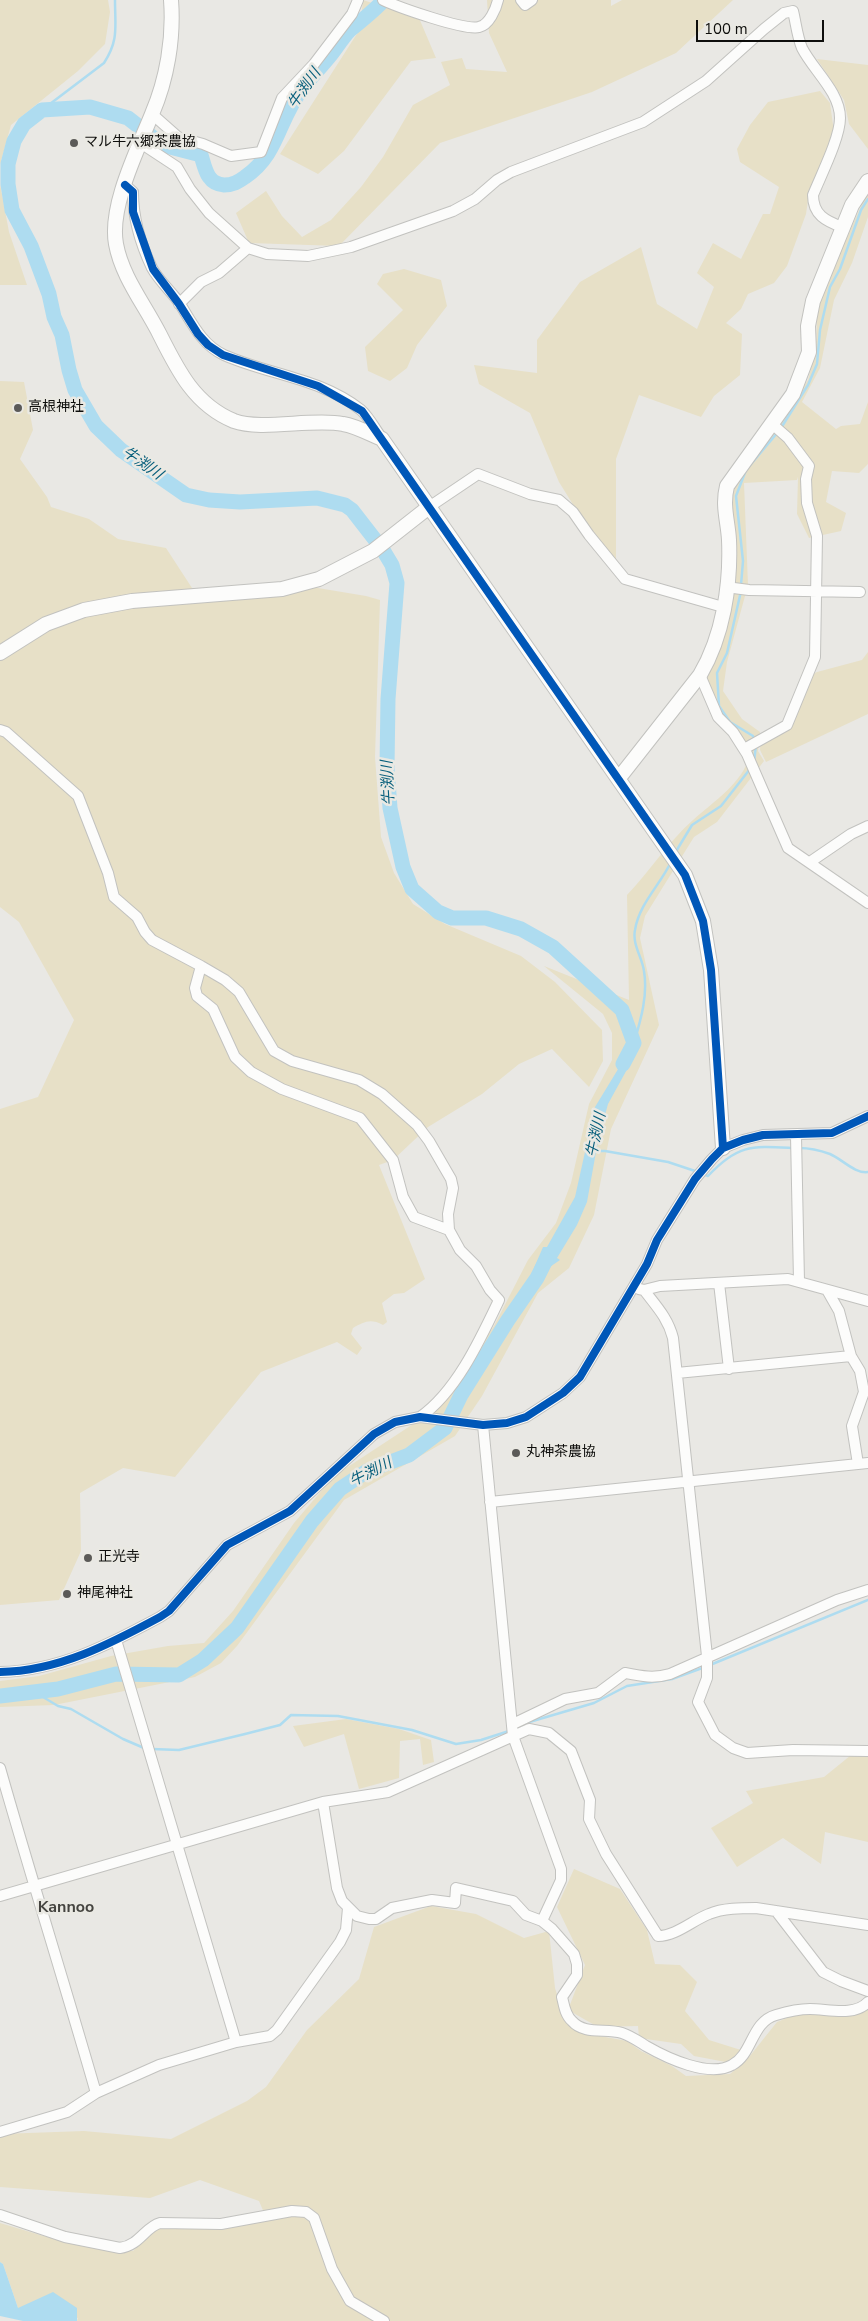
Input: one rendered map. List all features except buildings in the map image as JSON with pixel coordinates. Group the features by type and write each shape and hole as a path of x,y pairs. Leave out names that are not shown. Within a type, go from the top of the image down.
{"street":[{"path":"171,0 170,40 165,75 151,117 141,138 116,213 116,243 122,264 145,311 178,368 194,393 210,409 244,424 343,424 382,439"},
{"path":"151,117 178,137 203,144 231,156 260,152 267,140 282,98 319,57 352,14 358,0"},
{"path":"383,0 463,26 479,27 488,22 498,0"},
{"path":"521,0 525,5 532,0"},
{"path":"141,138 177,167 190,189 209,213 248,248 267,254 308,256 351,247 453,211 475,200 497,180 511,172 643,122 706,81 764,29 784,13 793,11 798,38 836,101 840,118 838,131 813,202 818,214 826,221 842,227"},
{"path":"619,778 700,675 714,647 726,587 729,539 724,505 727,486 793,394 807,362 810,313 813,301 842,227 858,194 868,181"},
{"path":"125,185 133,192 133,212 153,269 198,334 223,355 318,386 341,397 362,411 619,778 685,876 703,921 711,970 724,1148"},
{"path":"179,304 201,282 219,273 248,248"},
{"path":"744,749 787,724 815,657 817,536 807,503 806,480 809,466 788,438 772,424"},
{"path":"0,653 46,624 84,610 132,602 282,589 319,579 373,551 429,507 478,474 530,494 559,500 574,512 589,535 626,579 723,607"},
{"path":"726,587 749,590 860,592"},
{"path":"700,675 718,717 733,732 744,749 788,848 868,902"},
{"path":"0,730 6,732 78,796 108,873 114,897 136,917 152,940 225,980 239,992 274,1051 292,1061 359,1080 382,1094 417,1125 429,1141 451,1179 454,1188 448,1214 449,1230 460,1250 476,1266 490,1290 499,1300 472,1352 450,1387 439,1402 420,1417"},
{"path":"810,862 851,834 868,826"},
{"path":"201,966 195,988 197,996 213,1009 235,1057 251,1072 282,1089 360,1118 393,1160 403,1197 414,1217 449,1230"},
{"path":"0,1672 42,1669 116,1640 169,1611 228,1545 290,1511 374,1434 395,1422 420,1417 483,1425 507,1423 526,1417 563,1393 580,1376 633,1288 657,1240 695,1179 724,1148 762,1135 796,1136 832,1133 868,1116"},
{"path":"796,1136 799,1281"},
{"path":"633,1288 644,1290 660,1286 788,1279 868,1301"},
{"path":"719,1282 729,1369"},
{"path":"644,1290 661,1310 670,1326 677,1373 707,1656 707,1678 698,1702 715,1735 733,1748 747,1753 793,1750 868,1751"},
{"path":"490,1502 863,1464 852,1426 864,1392 860,1371 851,1356 839,1311 826,1290"},
{"path":"677,1373 851,1356"},
{"path":"483,1425 513,1736 561,1869 562,1880 542,1921"},
{"path":"513,1724 565,1700 598,1693 618,1676 625,1673 660,1677 837,1600 868,1590"},
{"path":"116,1640 236,2042"},
{"path":"0,1896 323,1802 388,1792 529,1729 537,1729 549,1733 564,1742 571,1751 590,1800 589,1819 606,1854 658,1936 673,1932 711,1912 745,1908 868,1925"},
{"path":"0,1768 96,2093"},
{"path":"323,1802 337,1888 348,1908 357,1916 376,1919 392,1908 432,1900 455,1903 456,1888 513,1901 526,1915 542,1921 570,1949 577,1964 577,1975 562,1997 565,2010 572,2022 583,2029 621,2033 675,2060 696,2067 723,2069 733,2065 742,2058 765,2019 775,2015 807,2009 847,2012 864,2007 868,2002"},
{"path":"0,2132 67,2112 96,2093 159,2065 236,2042 264,2038 277,2030 340,1942 346,1930 348,1908"},
{"path":"776,1911 823,1972 868,1990"},
{"path":"0,2215 65,2237 120,2248 129,2247 154,2224 221,2224 292,2211 306,2212 314,2218 332,2269 350,2301 384,2321"}],"shaded area":[{"path":"0,0 108,0 110,12 105,44 78,71 11,125 0,165"},
{"path":"363,0 419,18 436,58 411,61 344,151 318,174 280,154 360,29"},
{"path":"487,0 611,0 611,6 622,0 733,0 676,53 592,92 440,143 339,246 249,243 236,213 266,191 282,216 302,237 331,220 361,187 383,157 413,105 450,85 441,62 462,58 466,69 507,72 489,33"},
{"path":"817,59 868,65 868,149 849,124 844,100"},
{"path":"820,91 830,103 834,132 809,193 806,214 787,266 774,283 748,294 741,309 726,323 742,334 740,375 714,396 701,417 639,395 616,459 616,568 600,548 559,482 530,413 479,384 474,365 537,373 537,340 580,282 641,247 657,304 697,329 714,287 697,273 713,243 741,259 763,214 770,214 779,187 740,162 737,149 750,125 768,102"},
{"path":"0,184 9,232 27,285 0,285"},
{"path":"868,190 868,217 852,263 834,300 820,368 802,402 836,429 841,426 860,424 868,402 868,464 859,473 832,471 826,502 846,513 841,531 809,538 797,514 798,477 797,480 744,483 748,585 727,662 723,691 742,719 760,732 758,751 764,761 717,822 694,837 645,916 640,938 659,1025 611,1129 594,1215 569,1268 538,1293 482,1396 455,1436 344,1500 237,1646 221,1663 195,1677 54,1705 0,1707 0,1681 39,1676 111,1656 168,1646 204,1643 233,1611 294,1523 334,1476 436,1409 494,1326 528,1260 556,1223 571,1183 589,1104 612,1060 612,1033 603,1014 544,966 629,1000 627,895 684,829 734,783 746,765 750,755 719,714 705,678 722,634 730,487 787,412 808,380 816,349 817,318 822,294"},
{"path":"404,269 441,280 447,306 417,345 407,368 390,381 368,371 365,347 403,310 377,284 383,274"},
{"path":"0,381 24,382 33,430 20,459 47,497 51,507 89,519 118,539 166,548 192,588 269,592 300,585 380,600 375,757 381,837 394,873 413,904 445,924 521,956 555,982 602,1030 603,1061 589,1087 552,1049 519,1064 482,1094 428,1127 393,1160 379,1165 425,1279 404,1293 394,1294 382,1303 387,1322 383,1325 367,1322 353,1328 351,1334 362,1348 357,1355 337,1342 261,1372 175,1477 123,1468 80,1493 81,1551 59,1600 0,1605 0,1109 38,1097 74,1020 19,922 0,907"},
{"path":"868,652 868,714 766,762 760,750 761,736 784,723 799,681 817,672 862,660"},
{"path":"346,1719 399,1729 431,1740 434,1762 423,1765 420,1739 400,1741 399,1778 359,1789 344,1734 304,1747 293,1726"},
{"path":"868,1746 868,1842 825,1832 821,1864 783,1838 737,1867 711,1828 753,1803 746,1791 824,1777 856,1751"},
{"path":"574,1869 620,1889 647,1930 655,1964 680,1965 697,1982 685,2011 709,2040 741,2050 731,2063 694,2056 681,2044 639,2038 638,2026 598,2027 568,2010 585,1965 557,1907"},
{"path":"431,1906 476,1914 524,1938 549,1931 555,1988 564,2017 578,2032 627,2041 686,2076 730,2074 749,2057 777,2022 799,2013 868,2008 868,2321 77,2321 78,2318 36,2308 18,2308 3,2264 0,2262 0,2223 64,2242 133,2251 154,2228 265,2215 259,2201 200,2180 150,2198 0,2187 0,2134 84,2131 171,2139 247,2101 266,2087 307,2030 359,1979 374,1927"}],"water":[{"path":"634,1043 630,1064 608,1104 598,1141 587,1202 577,1225 557,1258 560,1260 537,1278 537,1270 534,1268 543,1247 547,1247 575,1197 595,1107"},
{"path":"0,2262 3,2264 18,2308 53,2292 77,2308 77,2321 23,2321 0,2316"}],"waterway":[{"path":"42,110 104,63 114,40 115,0"},
{"name":"牛渕川","path":"384,0 347,33 332,54 305,85 294,100 265,158 238,182 224,185 214,182 206,170 201,155 170,147 156,140 128,118 90,107 42,110 24,124 14,141 8,164 8,184 12,210 31,246 49,294 54,317 62,335 75,390 96,426 121,450 186,495 209,500 240,502 317,498 345,505 352,510 383,550 392,565 397,583 388,699 387,767 390,808 403,867 412,889 438,912 452,918 486,918 521,929 553,947 622,1010 634,1043 623,1064"},
{"path":"781,428 808,385 817,364 820,330 830,287 840,269 861,210 868,199"},
{"path":"741,585 743,561 736,496 746,470 778,432"},
{"path":"741,591 727,653 717,673 719,706 730,722 753,736 754,740"},
{"path":"754,762 756,745"},
{"path":"675,853 692,825 721,806 750,769"},
{"path":"634,1043 645,989 644,971 636,945 635,930 645,903 671,862"},
{"path":"703,1174 708,1176 728,1158 746,1149 767,1147 793,1148"},
{"path":"799,1148 811,1149 835,1156 853,1169 868,1172"},
{"path":"594,1151 605,1151 668,1162 698,1172"},
{"name":"牛渕川","path":"0,1696 58,1689 116,1674 179,1675 203,1660 237,1628 312,1521 340,1489 367,1471 409,1455 445,1428 461,1395 537,1278 546,1260"},
{"path":"710,1665 868,1600"},
{"path":"526,1723 594,1703 627,1686 672,1679 705,1667"},
{"path":"41,1690 43,1697 58,1706 71,1709 123,1739 144,1748"},
{"path":"152,1749 179,1750 245,1734 280,1725 291,1715 338,1716 412,1730 456,1744 481,1740 509,1731"}],"cycle path":[{"path":"125,185 133,192 133,212 153,269 198,334 208,345 223,355 318,386 362,411 685,875 703,921 711,970 723,1148"},
{"path":"0,1672 43,1667 63,1661 103,1646 160,1617 169,1611 227,1545 290,1511 374,1434 395,1422 420,1417 483,1425 507,1423 526,1417 563,1393 580,1377 647,1264 657,1240 695,1179 723,1148 763,1135 832,1133 868,1116"}],"place":[{"name":"マル牛六郷茶農協","path":"74,143"},
{"name":"高根神社","path":"18,408"},
{"name":"丸神茶農協","path":"516,1453"},
{"name":"正光寺","path":"88,1558"},
{"name":"神尾神社","path":"67,1594"}],"district":[{"name":"Kannoo","path":"66,1908"}]}
